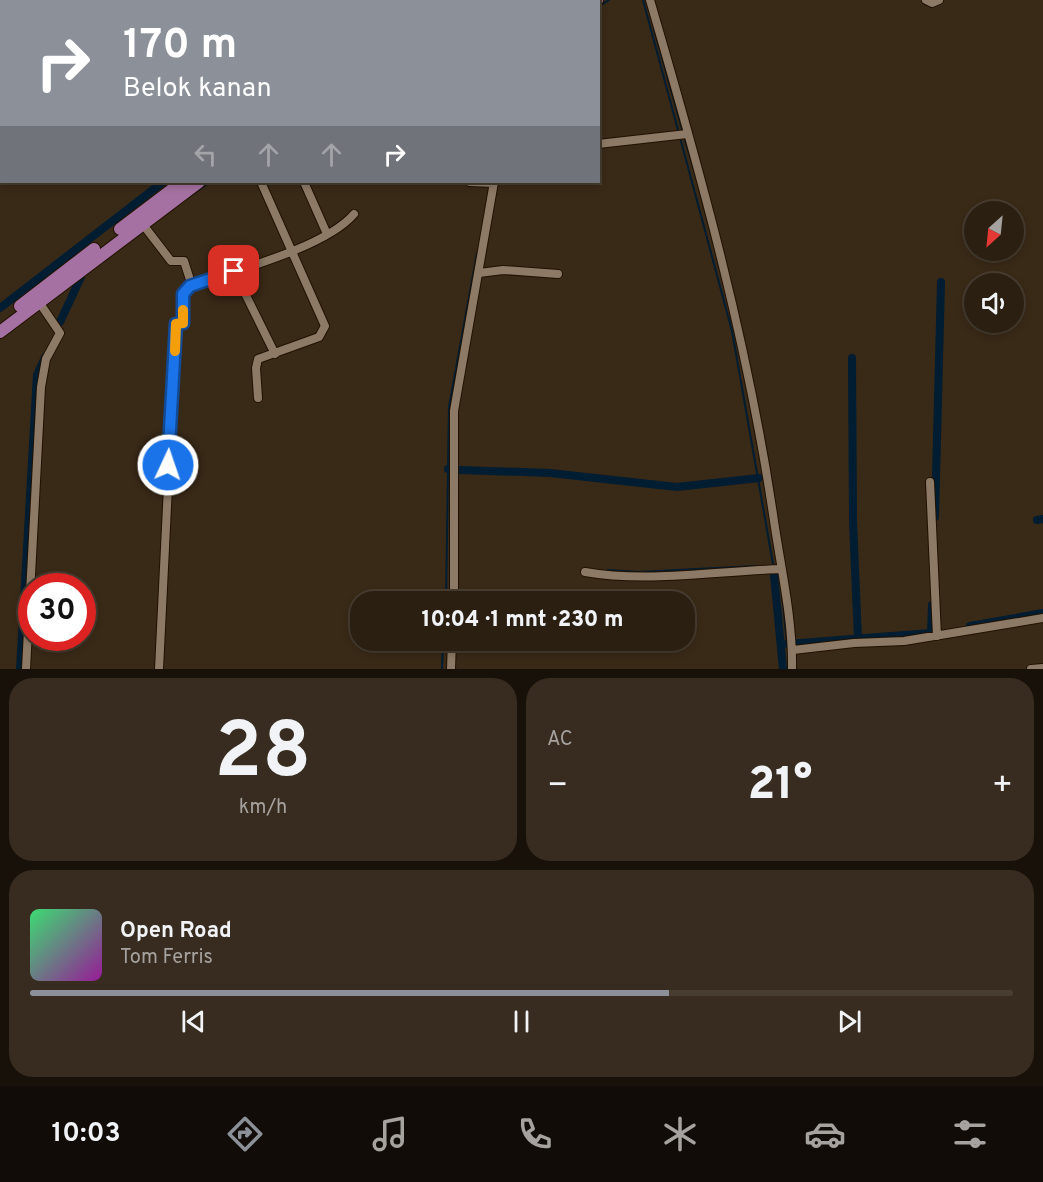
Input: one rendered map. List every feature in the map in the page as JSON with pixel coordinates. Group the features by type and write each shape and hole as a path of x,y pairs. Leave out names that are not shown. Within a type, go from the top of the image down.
{"highway":[{"path":"0,332 181,183"},
{"path":"0,322 198,183"}],"street":[{"path":"650,0 726,274 749,374 793,650 792,669"},
{"path":"926,0 932,3 939,0"},
{"path":"600,144 687,134"},
{"path":"258,398 257,361 320,337 325,330 323,318 261,183"},
{"path":"304,183 327,234"},
{"path":"454,591 454,411 494,183"},
{"path":"159,669 176,324 183,323 183,294 192,285 291,250 327,234 341,227 354,214"},
{"path":"142,223 171,261 184,261 192,285"},
{"path":"478,273 503,270 558,274"},
{"path":"234,271 274,354"},
{"path":"26,669 41,387 46,358 60,333 39,302"},
{"path":"930,482 937,636"},
{"path":"585,572 604,576 648,576 781,569"},
{"path":"793,650 937,636 1043,618"},
{"path":"451,669 452,651"},
{"path":"1031,669 1043,668"}],"waterway":[{"path":"600,6 609,0"},
{"path":"643,0 678,130"},
{"path":"654,29 682,129"},
{"path":"685,140 697,180"},
{"path":"681,141 732,331 773,564"},
{"path":"0,308 162,183"},
{"path":"186,199 209,183"},
{"path":"446,591 449,407 477,253"},
{"path":"60,322 81,277"},
{"path":"935,517 941,282"},
{"path":"20,669 37,375 45,357"},
{"path":"852,358 853,522 858,639"},
{"path":"459,470 550,473 677,487 759,478"},
{"path":"1037,520 1043,519"},
{"path":"608,570 638,572 755,566"},
{"path":"774,575 783,669"},
{"path":"782,593 787,644"},
{"path":"787,644 931,633 932,605"},
{"path":"970,626 1043,613"},
{"path":"442,669 443,651"}],"slow traffic":[{"path":"175,351 176,324 183,323 183,310"}],"route":[{"path":"168,465 176,324 183,323 184,291 190,286 234,271"}]}
